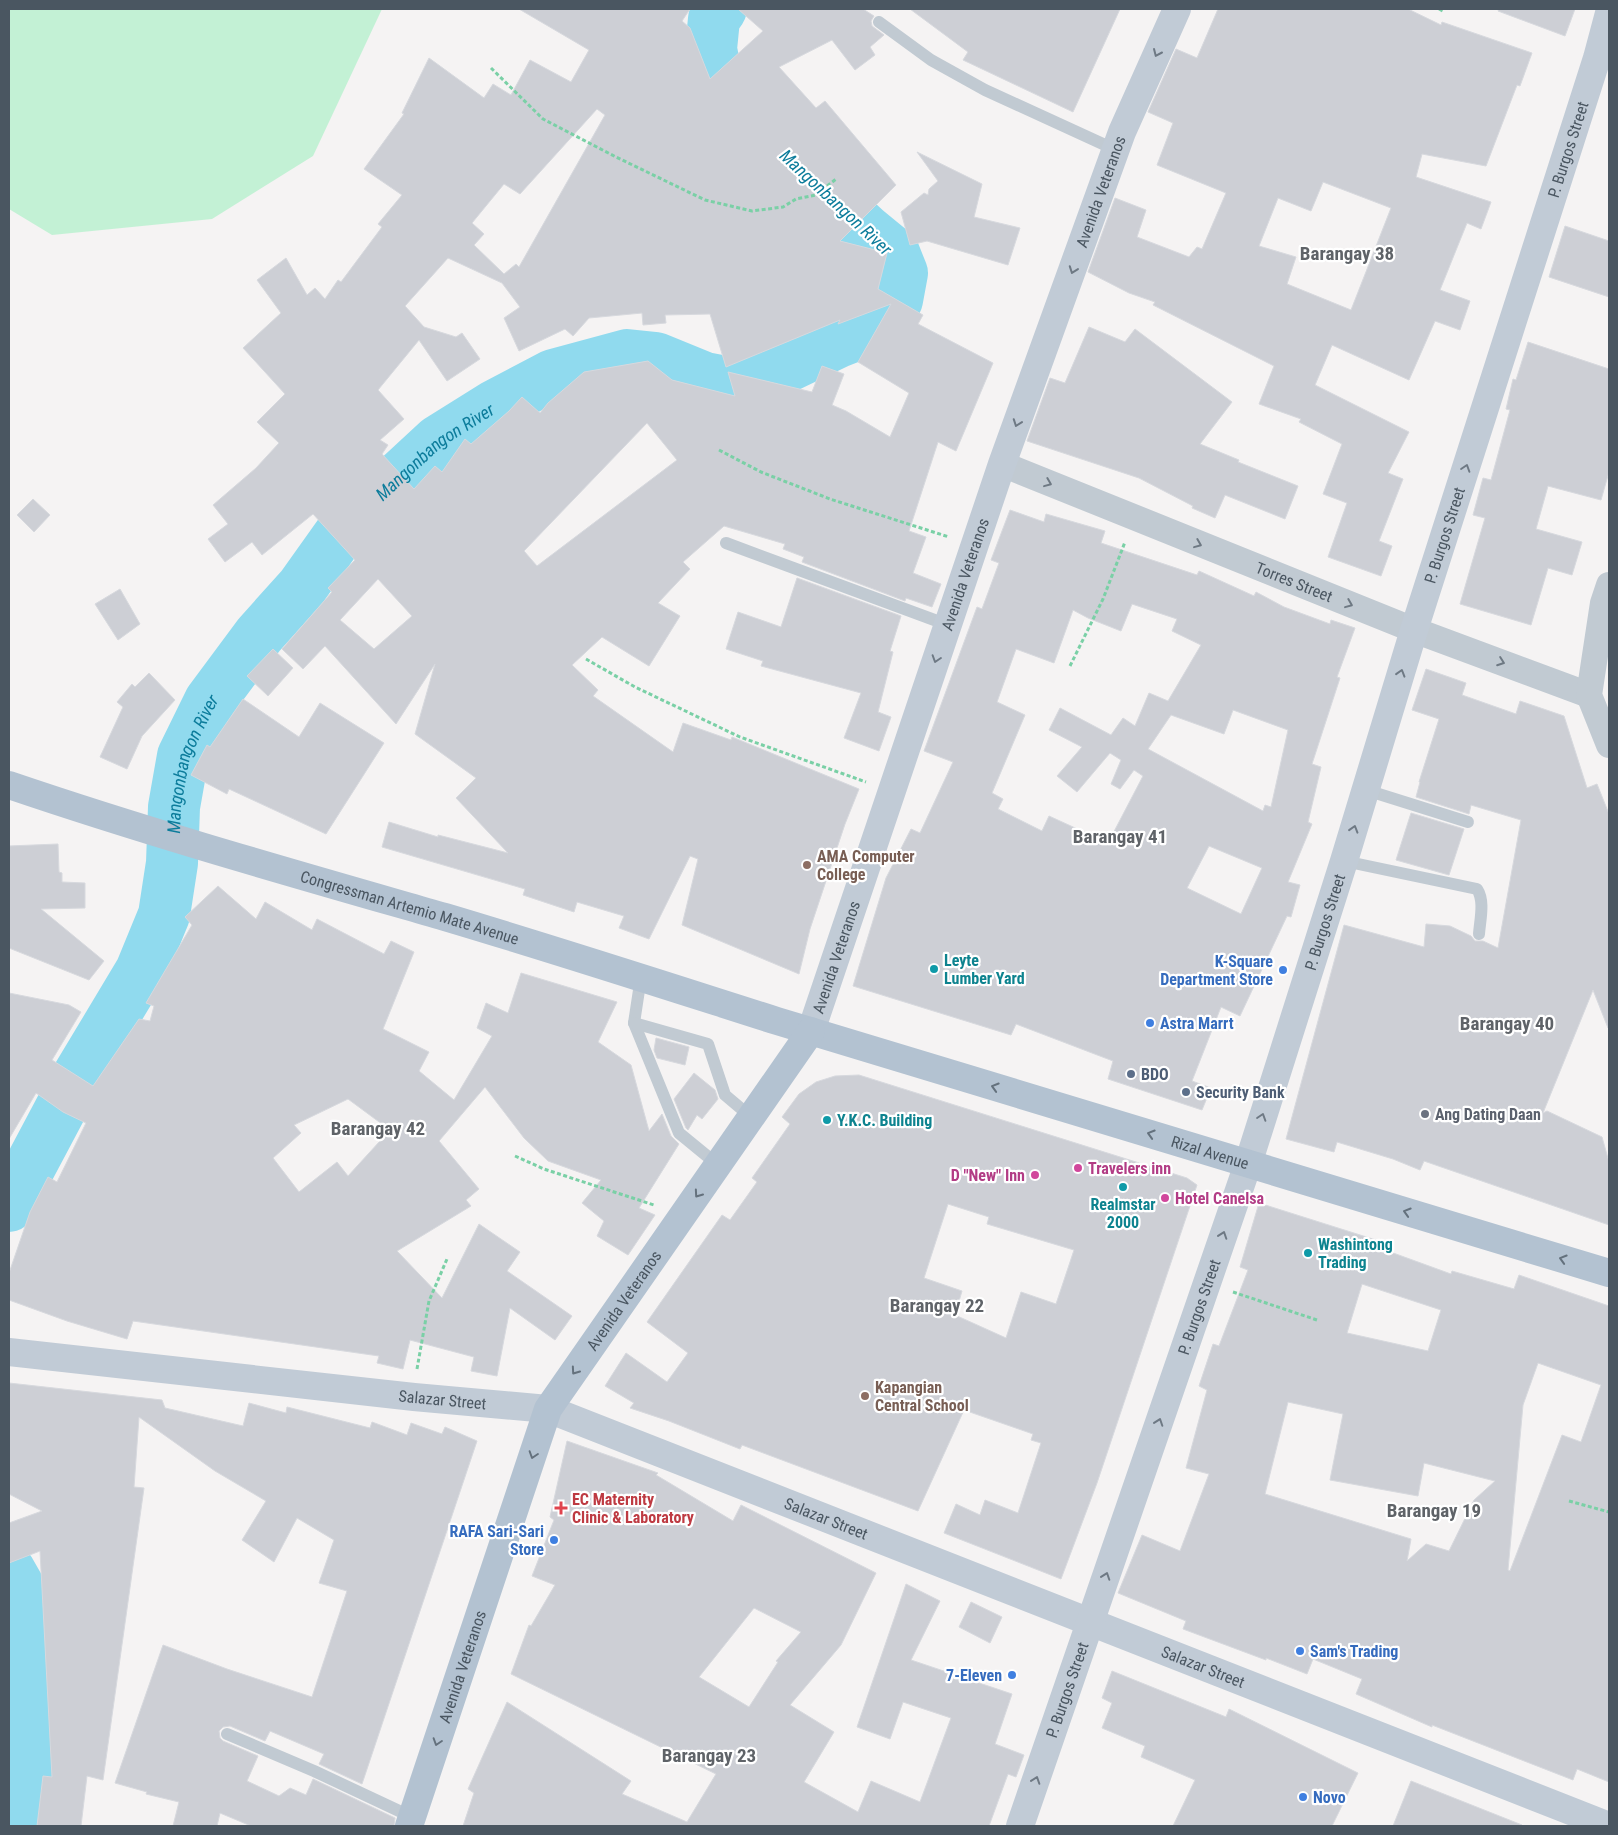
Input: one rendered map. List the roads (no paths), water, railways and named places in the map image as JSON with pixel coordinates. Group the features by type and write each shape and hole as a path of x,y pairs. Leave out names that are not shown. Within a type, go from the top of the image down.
{"main road":[{"name":"Avenida Veteranos","path":"410,1821 548,1409 811,1031 976,546 1002,464 1122,132 1177,9"},
{"name":"P. Burgos Street","path":"1020,1826 1248,1164 1344,861 1414,630 1597,58 1609,13"},
{"name":"Congressman Artemio Mate Avenue","path":"9,785 200,846 641,977 811,1031"},
{"name":"Rizal Avenue","path":"811,1031 1609,1273"},
{"path":"785,1068 831,1052 877,1051"},
{"name":"Salazar Street","path":"9,1352 414,1397 548,1409 1609,1826"}],"street":[{"name":"Torres Street","path":"1002,464 1414,630 1589,695"},
{"path":"1609,585 1604,603 1589,695 1609,746"}],"lane":[{"path":"880,22 931,60 985,90 1116,150"},
{"path":"726,543 948,624"},
{"path":"1366,790 1468,822"},
{"path":"1344,861 1477,889 1482,906 1478,934"},
{"path":"641,977 634,1023 679,1133 718,1165"},
{"path":"634,1023 708,1044 725,1095 751,1117"},
{"path":"227,1734 314,1770 410,1821"}],"waterway":[{"name":"Mangonbangon River","path":"9,1206 78,1076 141,971 164,915 172,863 174,807 183,756 210,701 259,635 302,587 344,528 438,441 494,406 553,375 627,355 656,358 705,378 736,384 788,366 838,342 884,324 897,300 902,273 894,253 866,230 748,121 719,77 714,64 711,49 714,19 721,9"},
{"name":"Mangonbangon River","path":"9,1570 21,1591 28,1650 32,1741 21,1801 9,1819"}],"place":[{"name":"AMA Computer College","path":"807,865"},
{"name":"Leyte Lumber Yard","path":"934,969"},
{"name":"K-Square Department Store","path":"1283,970"},
{"name":"Astra Marrt","path":"1150,1023"},
{"name":"BDO","path":"1131,1074"},
{"name":"Security Bank","path":"1186,1092"},
{"name":"Ang Dating Daan","path":"1425,1114"},
{"name":"Y.K.C. Building","path":"827,1120"},
{"name":"Travelers inn","path":"1078,1168"},
{"name":"D \"New\" Inn","path":"1035,1175"},
{"name":"Realmstar 2000","path":"1123,1187"},
{"name":"Hotel Canelsa","path":"1165,1198"},
{"name":"Washintong Trading","path":"1308,1253"},
{"name":"Kapangian Central School","path":"865,1396"},
{"name":"EC Maternity Clinic & Laboratory","path":"561,1508"},
{"name":"RAFA Sari-Sari Store","path":"554,1540"},
{"name":"Sam's Trading","path":"1300,1651"},
{"name":"7-Eleven","path":"1012,1675"},
{"name":"Novo","path":"1303,1797"}],"district":[{"name":"Barangay 38","path":"1347,253"},
{"name":"Barangay 41","path":"1120,836"},
{"name":"Barangay 40","path":"1507,1023"},
{"name":"Barangay 42","path":"378,1128"},
{"name":"Barangay 22","path":"937,1305"},
{"name":"Barangay 19","path":"1434,1510"},
{"name":"Barangay 23","path":"709,1755"}]}
